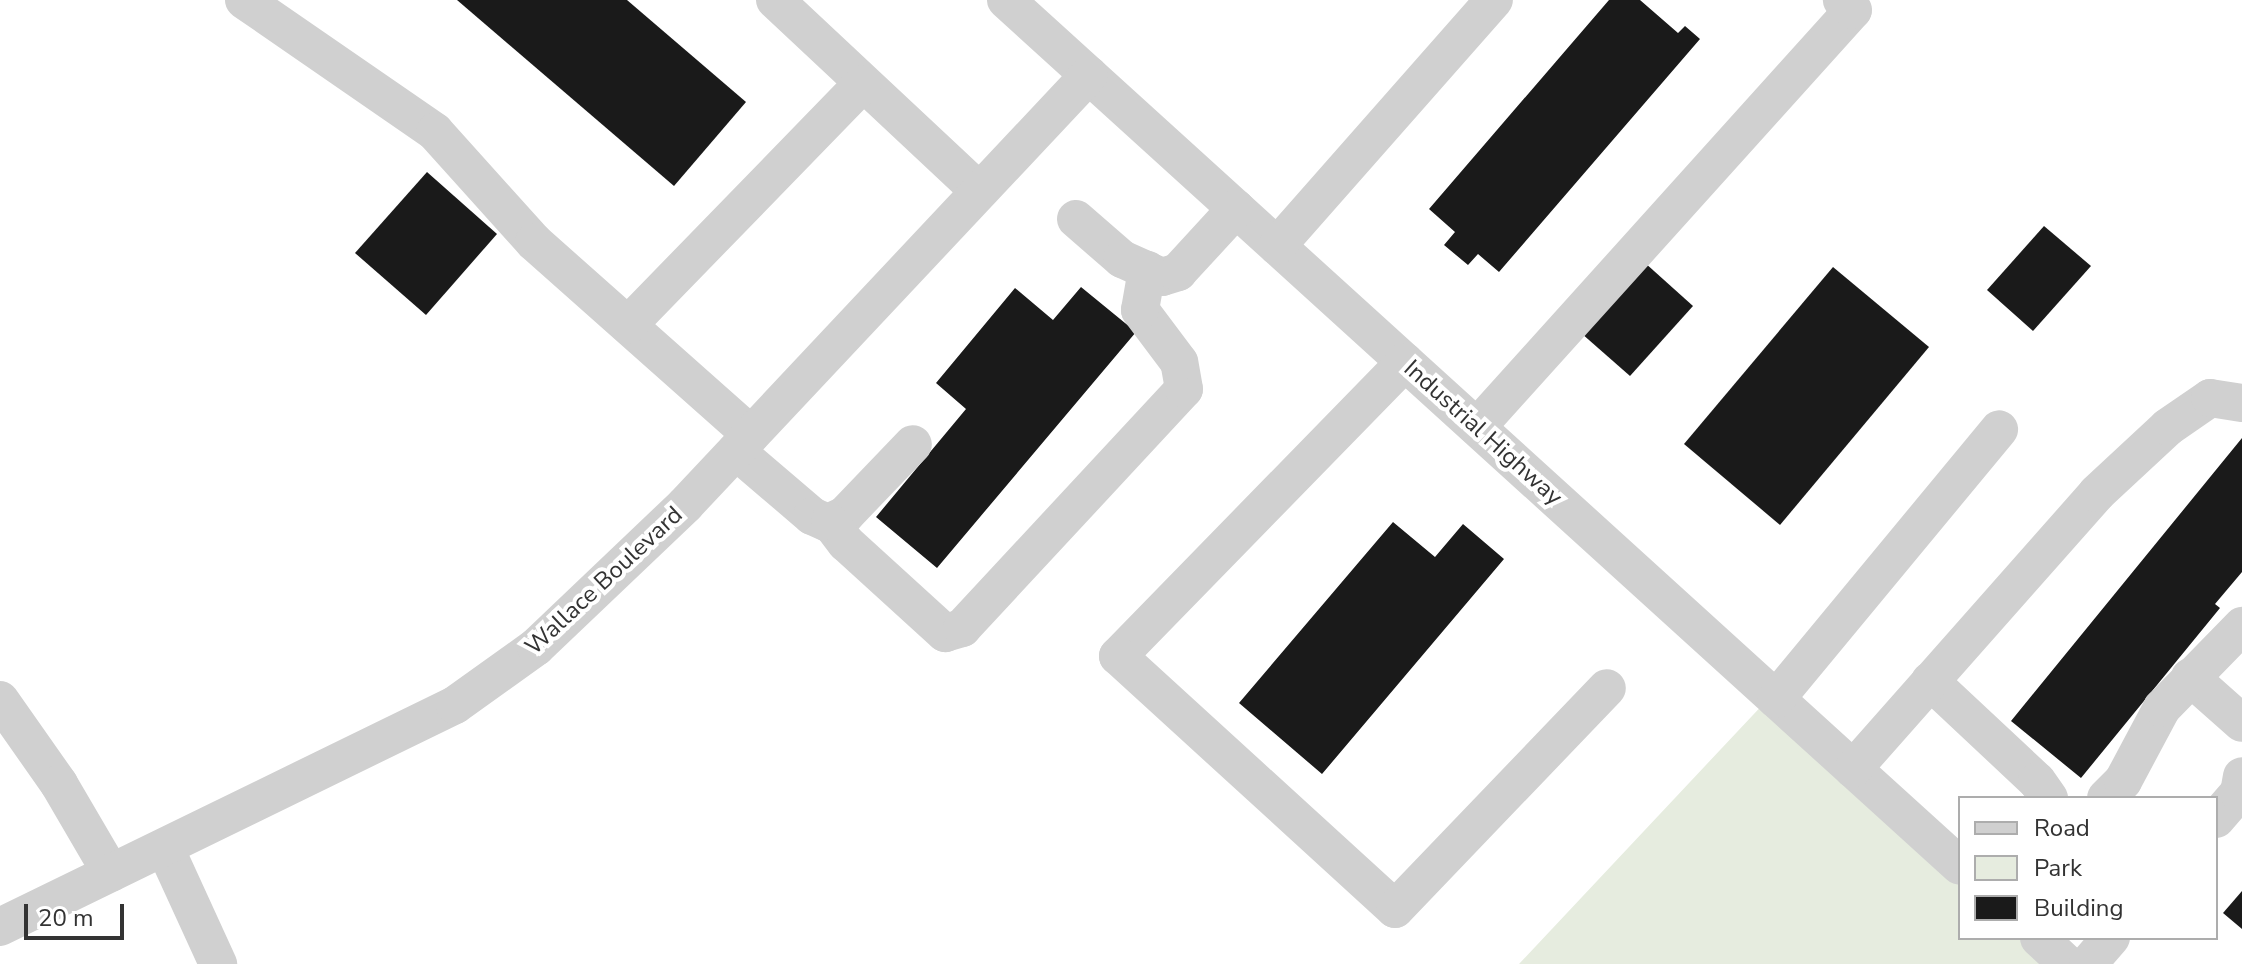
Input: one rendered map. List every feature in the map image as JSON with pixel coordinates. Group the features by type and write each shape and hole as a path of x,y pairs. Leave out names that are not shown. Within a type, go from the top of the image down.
{"street":[{"path":"244,0 435,132 534,242 628,325 812,516 830,522 846,543 945,633 962,628 1184,389 1179,362 1140,310 1147,270"},
{"path":"775,0 979,191"},
{"name":"Industrial Highway","path":"1006,0 1958,864"},
{"path":"1277,246 1494,0"},
{"path":"1477,427 1853,10 1842,0"},
{"name":"Wallace Boulevard","path":"0,927 403,732 455,705 496,677 606,584 1089,75"},
{"path":"628,325 862,84"},
{"path":"1076,219 1122,259 1162,277 1178,272 1236,209"},
{"path":"1405,362 1118,656 1395,909 1607,688"},
{"path":"1853,769 2097,493 2168,427 2210,398 2242,403"},
{"path":"1776,699 1999,429"},
{"path":"830,522 845,515 913,444"},
{"path":"2108,796 2123,781 2162,708 2242,626"},
{"path":"2190,677 2242,723"},
{"path":"1930,681 2037,781 2048,796"},
{"path":"5,717 59,784 111,873"},
{"path":"2218,817 2239,793 2242,776"},
{"path":"165,848 218,964"},
{"path":"2041,940 2067,964"},
{"path":"2088,964 2109,940"}],"green space":[{"path":"1783,683 1958,841 1958,940 2067,940 2094,964 1519,964"}],"building":[{"path":"457,0 627,0 746,102 674,186"},
{"path":"1609,0 1640,0 1678,33 1685,26 1700,39 1499,272 1478,254 1468,265 1444,245 1455,232 1429,209"},
{"path":"427,172 497,234 426,315 355,253"},
{"path":"2044,226 2091,266 2033,331 1987,290"},
{"path":"1644,262 1693,306 1630,376 1581,333"},
{"path":"1833,267 1929,347 1780,525 1684,444"},
{"path":"1081,287 1136,332 937,568 876,517 966,409 936,383 1015,288 1053,320"},
{"path":"2242,438 2242,572 2215,604 2220,608 2081,778 2011,721"},
{"path":"1393,522 1435,557 1463,524 1504,559 1322,774 1239,703"},
{"path":"2242,891 2242,929 2223,913"}]}
